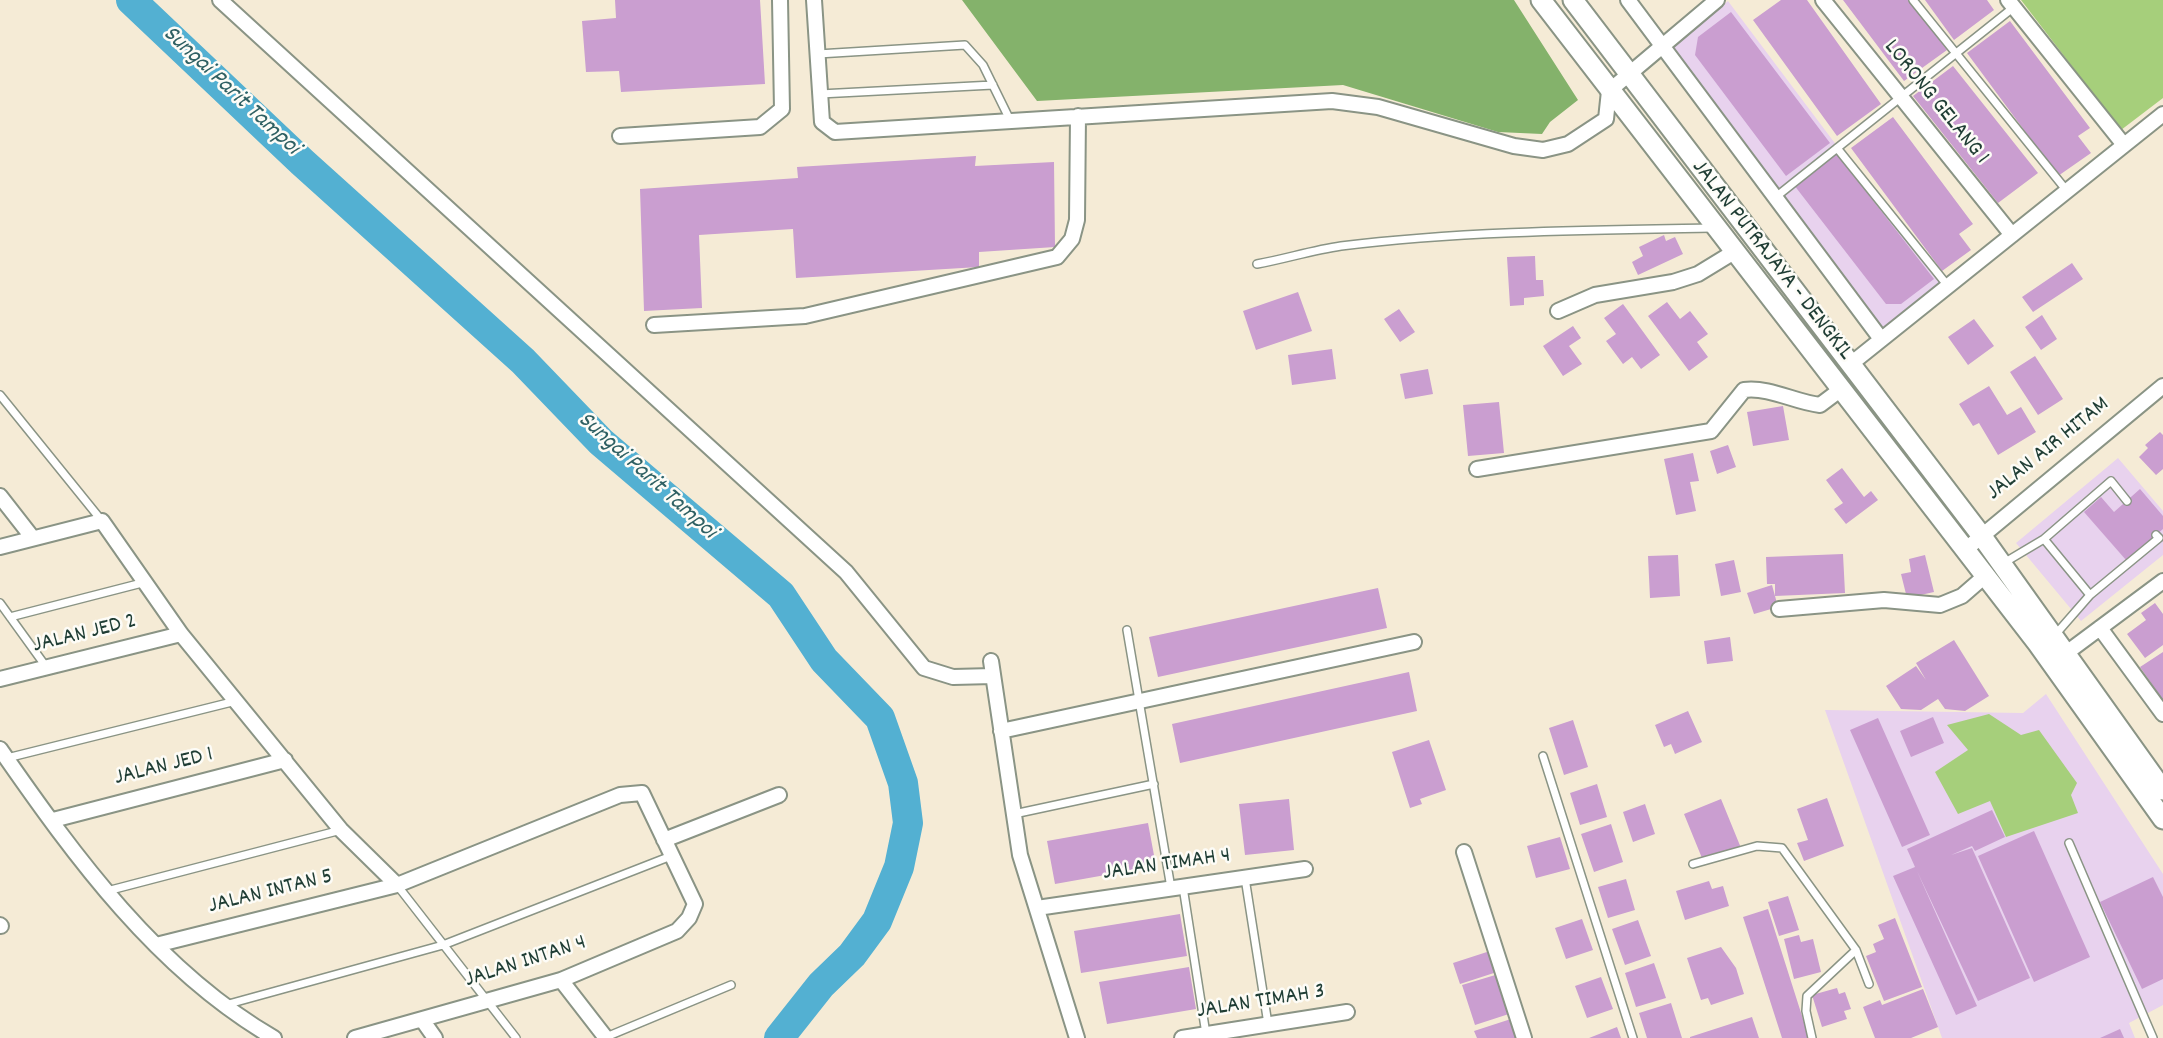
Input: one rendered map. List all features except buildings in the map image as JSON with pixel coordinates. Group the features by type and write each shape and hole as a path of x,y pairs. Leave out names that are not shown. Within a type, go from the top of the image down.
{"main road":[{"name":"JALAN PUTRAJAYA - DENGKIL","path":"1541,0 1965,550 1994,570"},
{"name":"JALAN PUTRAJAYA - DENGKIL","path":"1573,0 1981,535 1994,570"},
{"path":"1994,570 2053,637 2163,790"},
{"path":"1994,570 2163,819"}],"street":[{"path":"220,0 846,572 924,668 953,677 993,676"},
{"path":"620,136 760,127 768,121 782,109 780,0"},
{"path":"814,0 822,122 835,132 1332,101 1378,107 1514,146 1543,150 1568,144 1606,118 1609,91 1717,0"},
{"path":"1628,0 1777,196 1881,339"},
{"name":"LORONG GELANG 1","path":"1823,0 2012,235"},
{"path":"2011,4 2124,145"},
{"path":"654,325 805,316 1057,257 1072,239 1077,220 1078,116"},
{"path":"1852,363 2124,145 2161,121"},
{"path":"1558,311 1595,295 1673,282 1698,274 1734,252"},
{"name":"JALAN AIR HITAM","path":"1965,550 2163,386"},
{"path":"1477,469 1711,431 1744,390 1758,389 1802,403 1821,405 1840,390"},
{"path":"0,496 32,537"},
{"path":"0,547 102,521 142,583 181,634 341,830 397,885"},
{"path":"1779,609 1884,600 1940,605 1962,596 1994,570"},
{"path":"2065,654 2163,581"},
{"path":"2100,628 2163,714"},
{"name":"JALAN JED 2","path":"0,679 181,634"},
{"path":"1000,731 1414,642"},
{"path":"991,661 1020,855 1077,1038"},
{"path":"3,753 123,913 224,1005 274,1038"},
{"name":"JALAN JED 1","path":"53,820 285,760"},
{"name":"JALAN INTAN 5","path":"156,945 397,885 620,794 642,793 664,840"},
{"path":"671,856 664,840 779,795"},
{"path":"1464,852 1524,1038"},
{"name":"JALAN INTAN 4","path":"355,1038 561,980 677,931 695,904 671,856"},
{"name":"JALAN TIMAH 4","path":"1037,908 1305,869"},
{"path":"561,980 606,1037"},
{"name":"JALAN TIMAH 3","path":"1182,1038 1347,1012"},
{"path":"423,1021 435,1038"}],"lane":[{"path":"1913,0 2067,191"},
{"path":"1777,196 1956,53 2011,4"},
{"path":"818,54 965,45 973,51 1010,121"},
{"path":"820,94 993,85"},
{"path":"1837,148 1948,286"},
{"path":"1257,264 1339,246 1605,230 1716,228"},
{"path":"0,395 102,521"},
{"path":"1994,570 2044,539 2110,481 2127,501"},
{"path":"2053,637 2090,595 2159,538 2156,535"},
{"path":"2044,539 2090,595"},
{"path":"10,617 142,583"},
{"path":"0,603 47,668"},
{"path":"1127,630 1154,784 1206,1034"},
{"path":"3,753 236,701"},
{"path":"1543,756 1633,1038"},
{"path":"1013,814 1154,784"},
{"path":"106,891 341,830"},
{"path":"2069,843 2155,1038 2163,1036"},
{"path":"1693,864 1757,846 1782,848 1856,950 1869,984"},
{"path":"224,1005 443,945 671,856"},
{"path":"1245,877 1268,1024"},
{"path":"397,885 516,1038"},
{"path":"1812,1038 1806,1011 1807,996 1856,950"},
{"path":"606,1037 731,985"}],"shaded area":[{"path":"1728,1 1940,283 1883,330 1672,46"},
{"path":"2118,458 2163,511 2163,555 2081,621 2016,543"},
{"path":"2046,694 2163,874 2163,1005 2129,1023 2135,1038 1942,1038 1825,710 2023,713"}],"green space":[{"path":"962,0 1514,0 1578,100 1550,122 1542,134 1498,132 1343,85 1037,101"},
{"path":"2021,0 2163,0 2163,98 2121,130"},
{"path":"1989,714 2021,735 2039,730 2077,783 2071,795 2078,813 2006,837 1990,801 1958,814 1935,772 1968,750 1947,725"}],"waterway":[{"name":"Sungai Parit Tampoi","path":"131,0 302,162 523,361 601,442 781,595 824,660 880,718 903,783 908,823 899,867 877,921 852,955 821,985 779,1038"}]}
